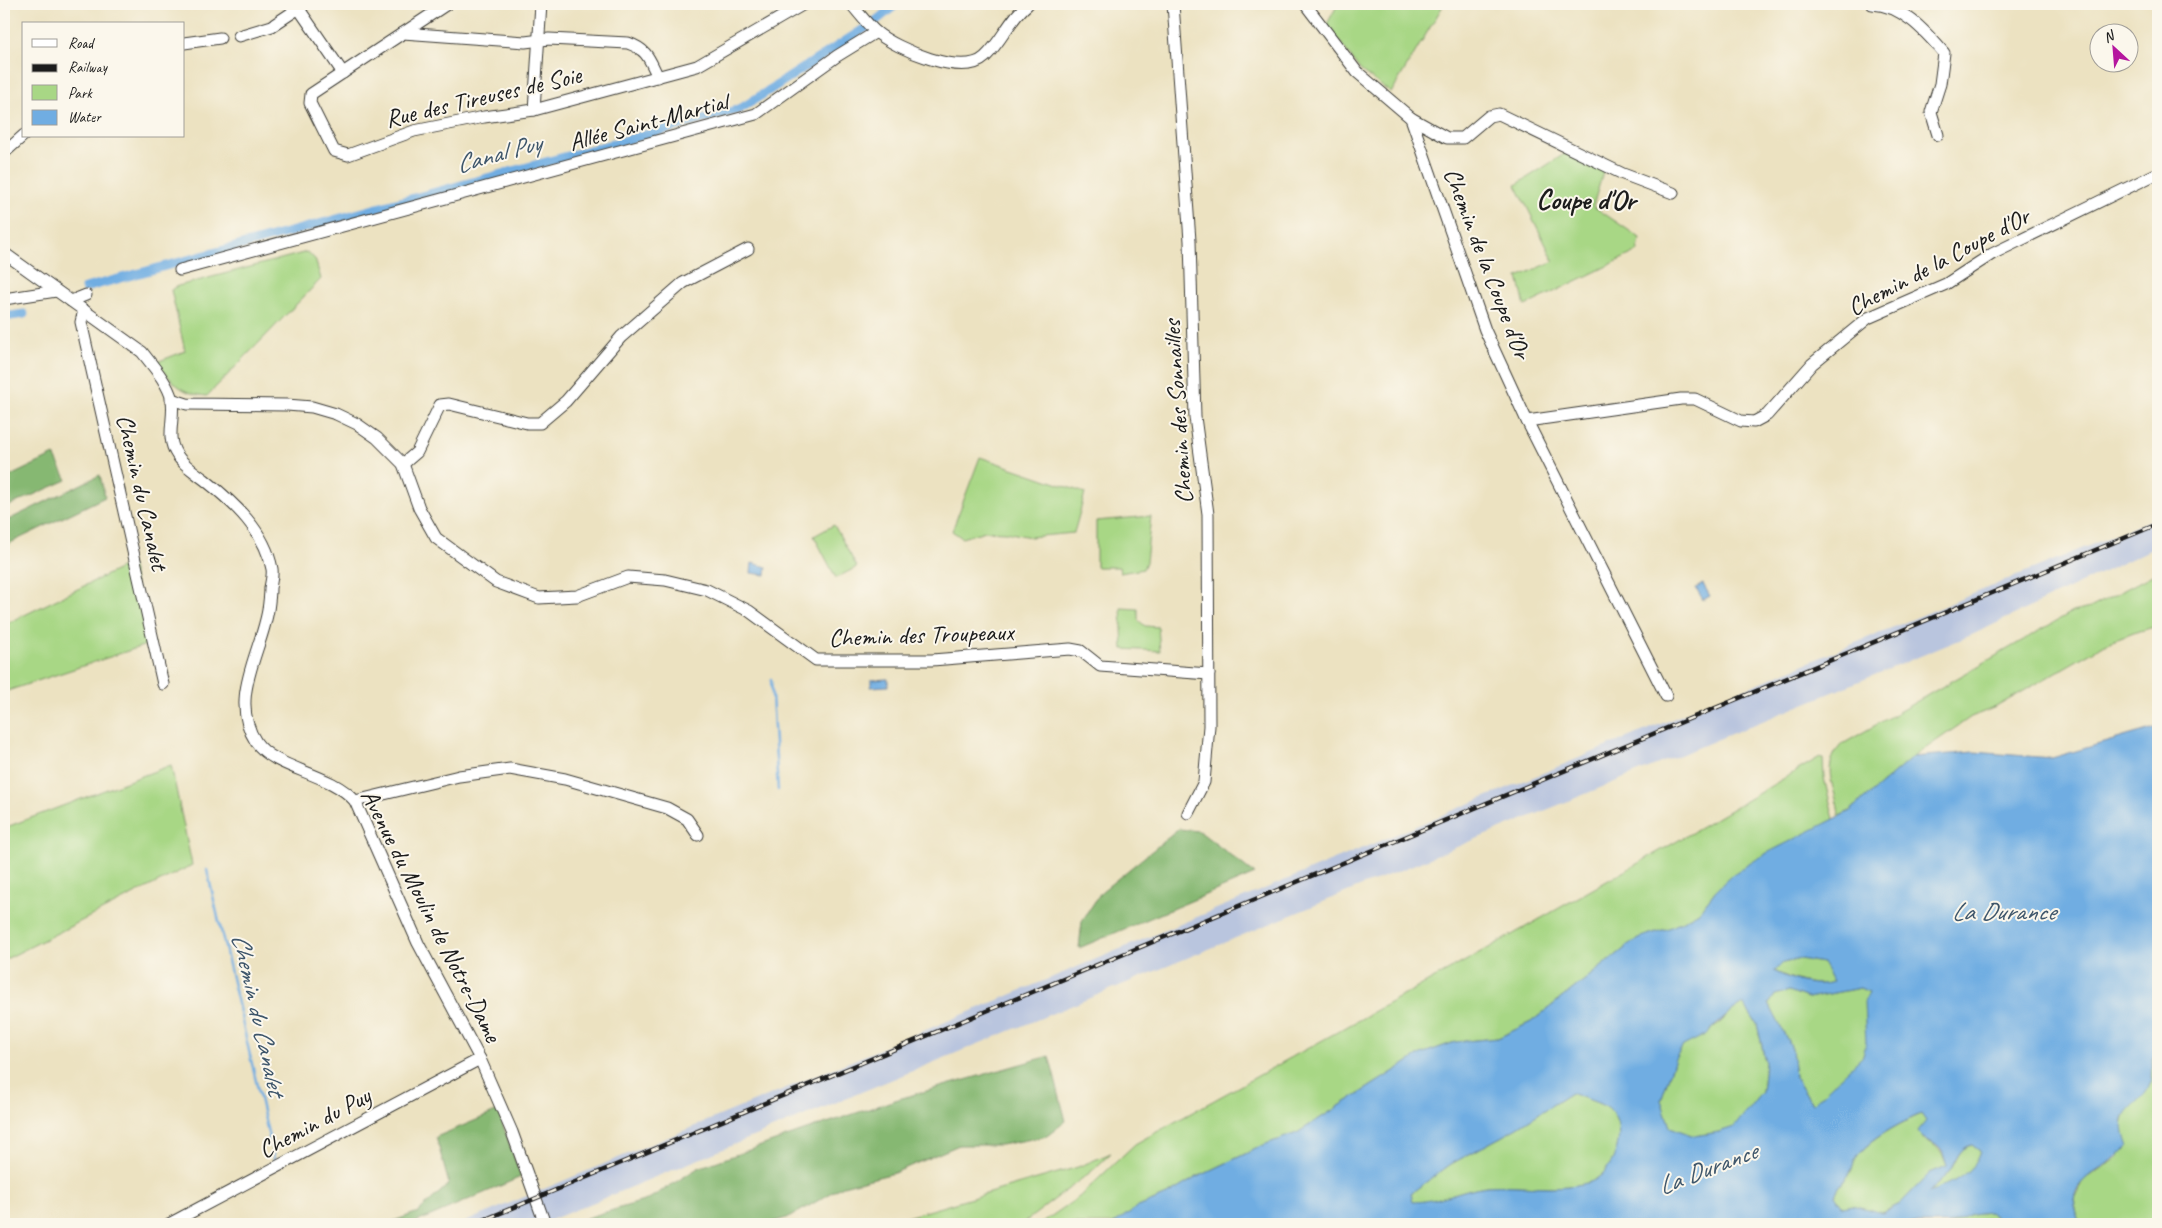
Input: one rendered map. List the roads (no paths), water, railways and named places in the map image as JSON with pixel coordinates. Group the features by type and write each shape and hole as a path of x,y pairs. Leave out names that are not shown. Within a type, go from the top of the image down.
{"street":[{"path":"239,36 272,26 302,6 343,73 447,4"},
{"path":"534,110 541,4"},
{"name":"Rue des Tireuses de Soie","path":"343,73 311,94 310,103 334,151 348,155 414,131 484,117 534,110 697,66 804,4"},
{"path":"851,4 888,41 948,64 971,65 985,57 1018,12 1028,4"},
{"name":"Chemin des Sonnailles","path":"1173,4 1190,240 1195,417 1208,514 1209,726 1206,771 1204,782 1188,813"},
{"name":"Chemin de la Coupe d'Or","path":"1305,4 1357,72 1411,118 1447,138 1463,138 1489,116 1498,114 1623,174 1674,193"},
{"path":"1872,4 1885,4 1901,12 1928,34 1944,53 1940,84 1930,112 1938,135"},
{"name":"Allée Saint-Martial","path":"180,270 756,114 837,56 871,26"},
{"path":"404,33 525,42 549,39 628,43 640,47 647,54 658,77"},
{"path":"185,43 220,38"},
{"name":"Chemin de la Coupe d'Or","path":"1411,118 1486,330 1528,421 1666,696"},
{"path":"4,153 22,137"},
{"name":"Chemin de la Coupe d'Or","path":"1528,421 1695,399 1741,421 1754,422 1767,415 1812,364 1868,318 1946,284 1992,254 2158,173"},
{"path":"403,464 417,452 440,405 448,404 527,423 540,423 566,401 621,337 683,283 748,249"},
{"name":"Avenue du Moulin de Notre-Dame","path":"4,253 142,352 158,373 171,399 173,416 170,443 178,457 220,491 255,527 272,570 268,611 246,682 244,696 245,714 250,731 266,753 341,788 355,801 418,942 480,1059 512,1132 545,1224"},
{"path":"4,299 56,292"},
{"path":"71,301 86,295"},
{"name":"Chemin du Canalet","path":"84,310 81,322 163,684"},
{"name":"Chemin des Troupeaux","path":"171,399 187,404 287,404 336,414 377,438 403,464 419,508 436,538 496,582 539,598 577,596 628,577 656,578 707,590 749,611 816,660 932,660 1070,649 1081,651 1100,666 1209,674"},
{"path":"355,801 459,776 510,769 565,779 667,808 687,820 698,835"},
{"name":"Chemin du Puy","path":"169,1224 480,1059"}],"water":[{"path":"752,563 767,567 766,575 751,573"},
{"path":"1703,584 1710,596 1703,600 1696,588"},
{"path":"888,679 888,686 871,687 871,680"},
{"name":"La Durance","path":"2158,727 2158,1054 2152,1058 2152,1080 2146,1092 2125,1115 2123,1123 2128,1147 2087,1177 2080,1184 2076,1192 2074,1201 2079,1224 2003,1224 1989,1212 1971,1214 1949,1224 1113,1224 1136,1208 1167,1195 1197,1177 1266,1144 1297,1133 1421,1054 1455,1042 1498,1038 1531,1022 1638,938 1672,927 1699,912 1716,890 1733,874 1765,854 1850,811 1913,757 1974,752 2052,758","holes":["1800,959 1822,963 1833,982 1810,984 1774,971 1783,963","1860,988 1869,992 1864,1002 1866,1044 1863,1056 1812,1104 1795,1077 1792,1049 1769,1004 1775,995 1789,991 1808,998","1743,1004 1757,1024 1762,1046 1765,1063 1762,1092 1734,1127 1719,1132 1694,1136 1670,1127 1661,1100 1675,1058 1683,1046 1705,1035 1733,1010","1571,1093 1598,1103 1610,1110 1616,1119 1619,1129 1616,1152 1611,1163 1596,1179 1587,1183 1563,1187 1487,1186 1431,1200 1413,1202 1411,1193 1451,1164 1510,1132","1921,1114 1926,1121 1918,1131 1941,1150 1947,1166 1930,1173 1900,1204 1882,1213 1853,1205 1843,1207 1835,1195 1850,1173 1854,1161 1861,1151 1876,1138","1972,1145 1980,1151 1973,1166 1960,1178 1928,1192 1947,1175 1963,1149"]}],"waterway":[{"name":"Canal Puy","path":"85,288 740,109 873,23 897,4"},
{"name":"Canal Puy","path":"4,317 24,314"},
{"path":"771,679 778,790"},
{"name":"Chemin du Canalet","path":"207,870 275,1163"}],"railway":[{"path":"474,1224 2158,524"}],"district":[{"name":"Coupe d'Or","path":"1586,199"}]}
